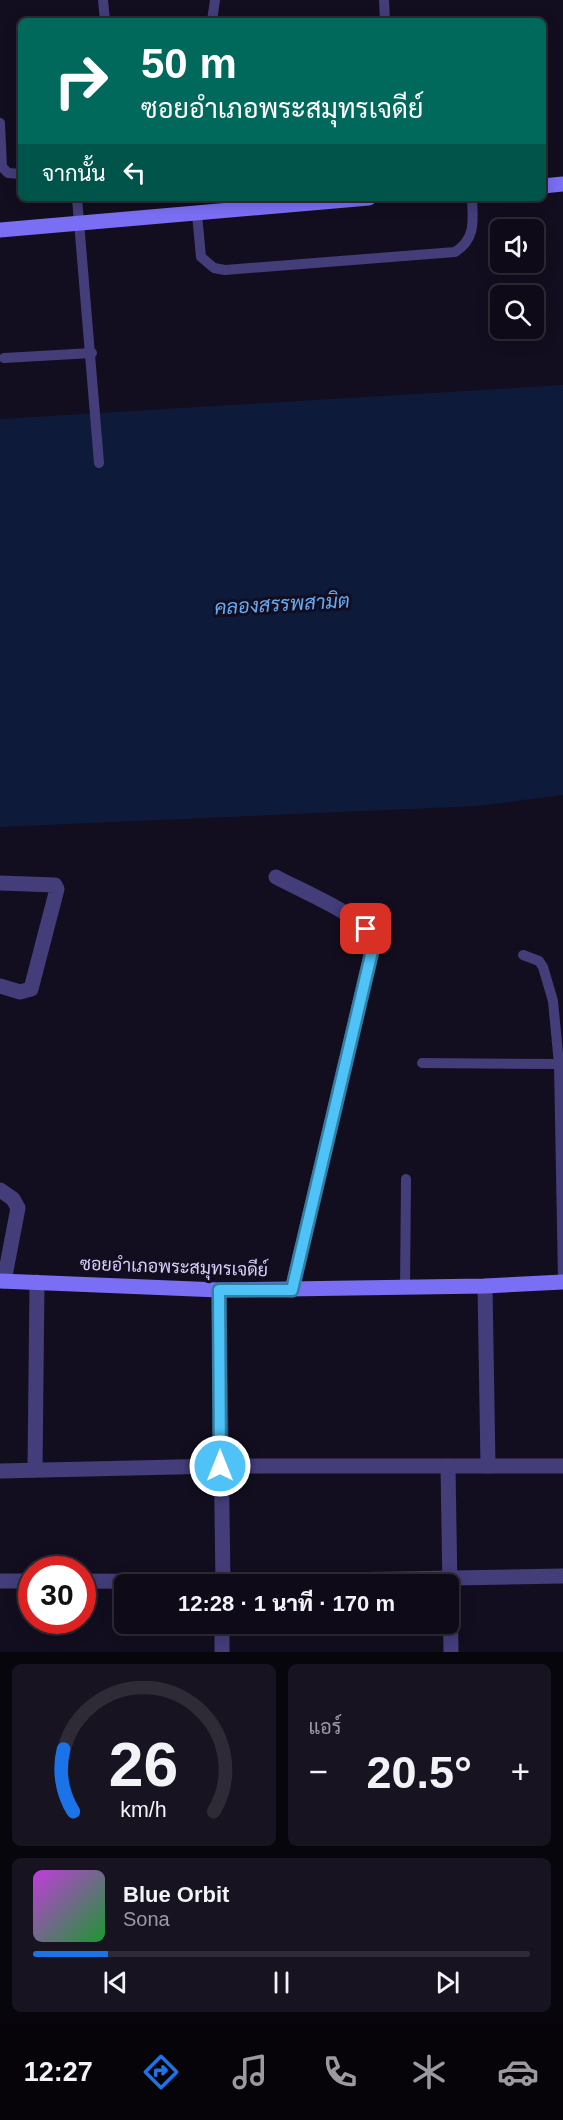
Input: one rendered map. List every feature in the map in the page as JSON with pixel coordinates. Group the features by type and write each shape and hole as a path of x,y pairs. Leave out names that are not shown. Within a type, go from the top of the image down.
{"street":[{"path":"546,186 563,184"},
{"path":"0,230 337,201"},
{"path":"276,877 350,918 366,929 372,938 372,951 292,1290"},
{"path":"0,883 55,885 57,889 31,989 20,992 0,986"},
{"path":"0,1190 13,1199 18,1208 2,1281"},
{"name":"ซอยอำเภอพระสมุทรเจดีย์","path":"2,1281 219,1290 405,1288 563,1282"},
{"path":"35,1470 37,1282"},
{"path":"485,1286 488,1466"},
{"path":"219,1290 223,1574"},
{"path":"0,1471 220,1466 563,1466"},
{"path":"448,1466 450,1574"},
{"path":"459,1578 563,1576"},
{"path":"0,1581 18,1581"},
{"path":"96,1581 114,1581"},
{"path":"222,1634 222,1652"},
{"path":"451,1634 451,1652"}],"lane":[{"path":"103,0 105,18"},
{"path":"212,18 215,0"},
{"path":"384,0 385,18"},
{"path":"0,123 2,167 8,173 18,174"},
{"path":"77,201 92,353 99,463"},
{"path":"198,214 201,257 214,268 225,270 455,252 470,240 473,230 472,201"},
{"path":"4,358 92,353"},
{"path":"523,955 539,961 549,982 559,1064 563,1282"},
{"path":"422,1063 559,1064"},
{"path":"405,1288 406,1179"}],"water":[{"name":"คลองสรรพสามิต","path":"563,385 563,795 477,806 0,827 0,419"}],"route":[{"path":"220,1466 219,1290 292,1290 372,951 372,938 366,929"}]}
